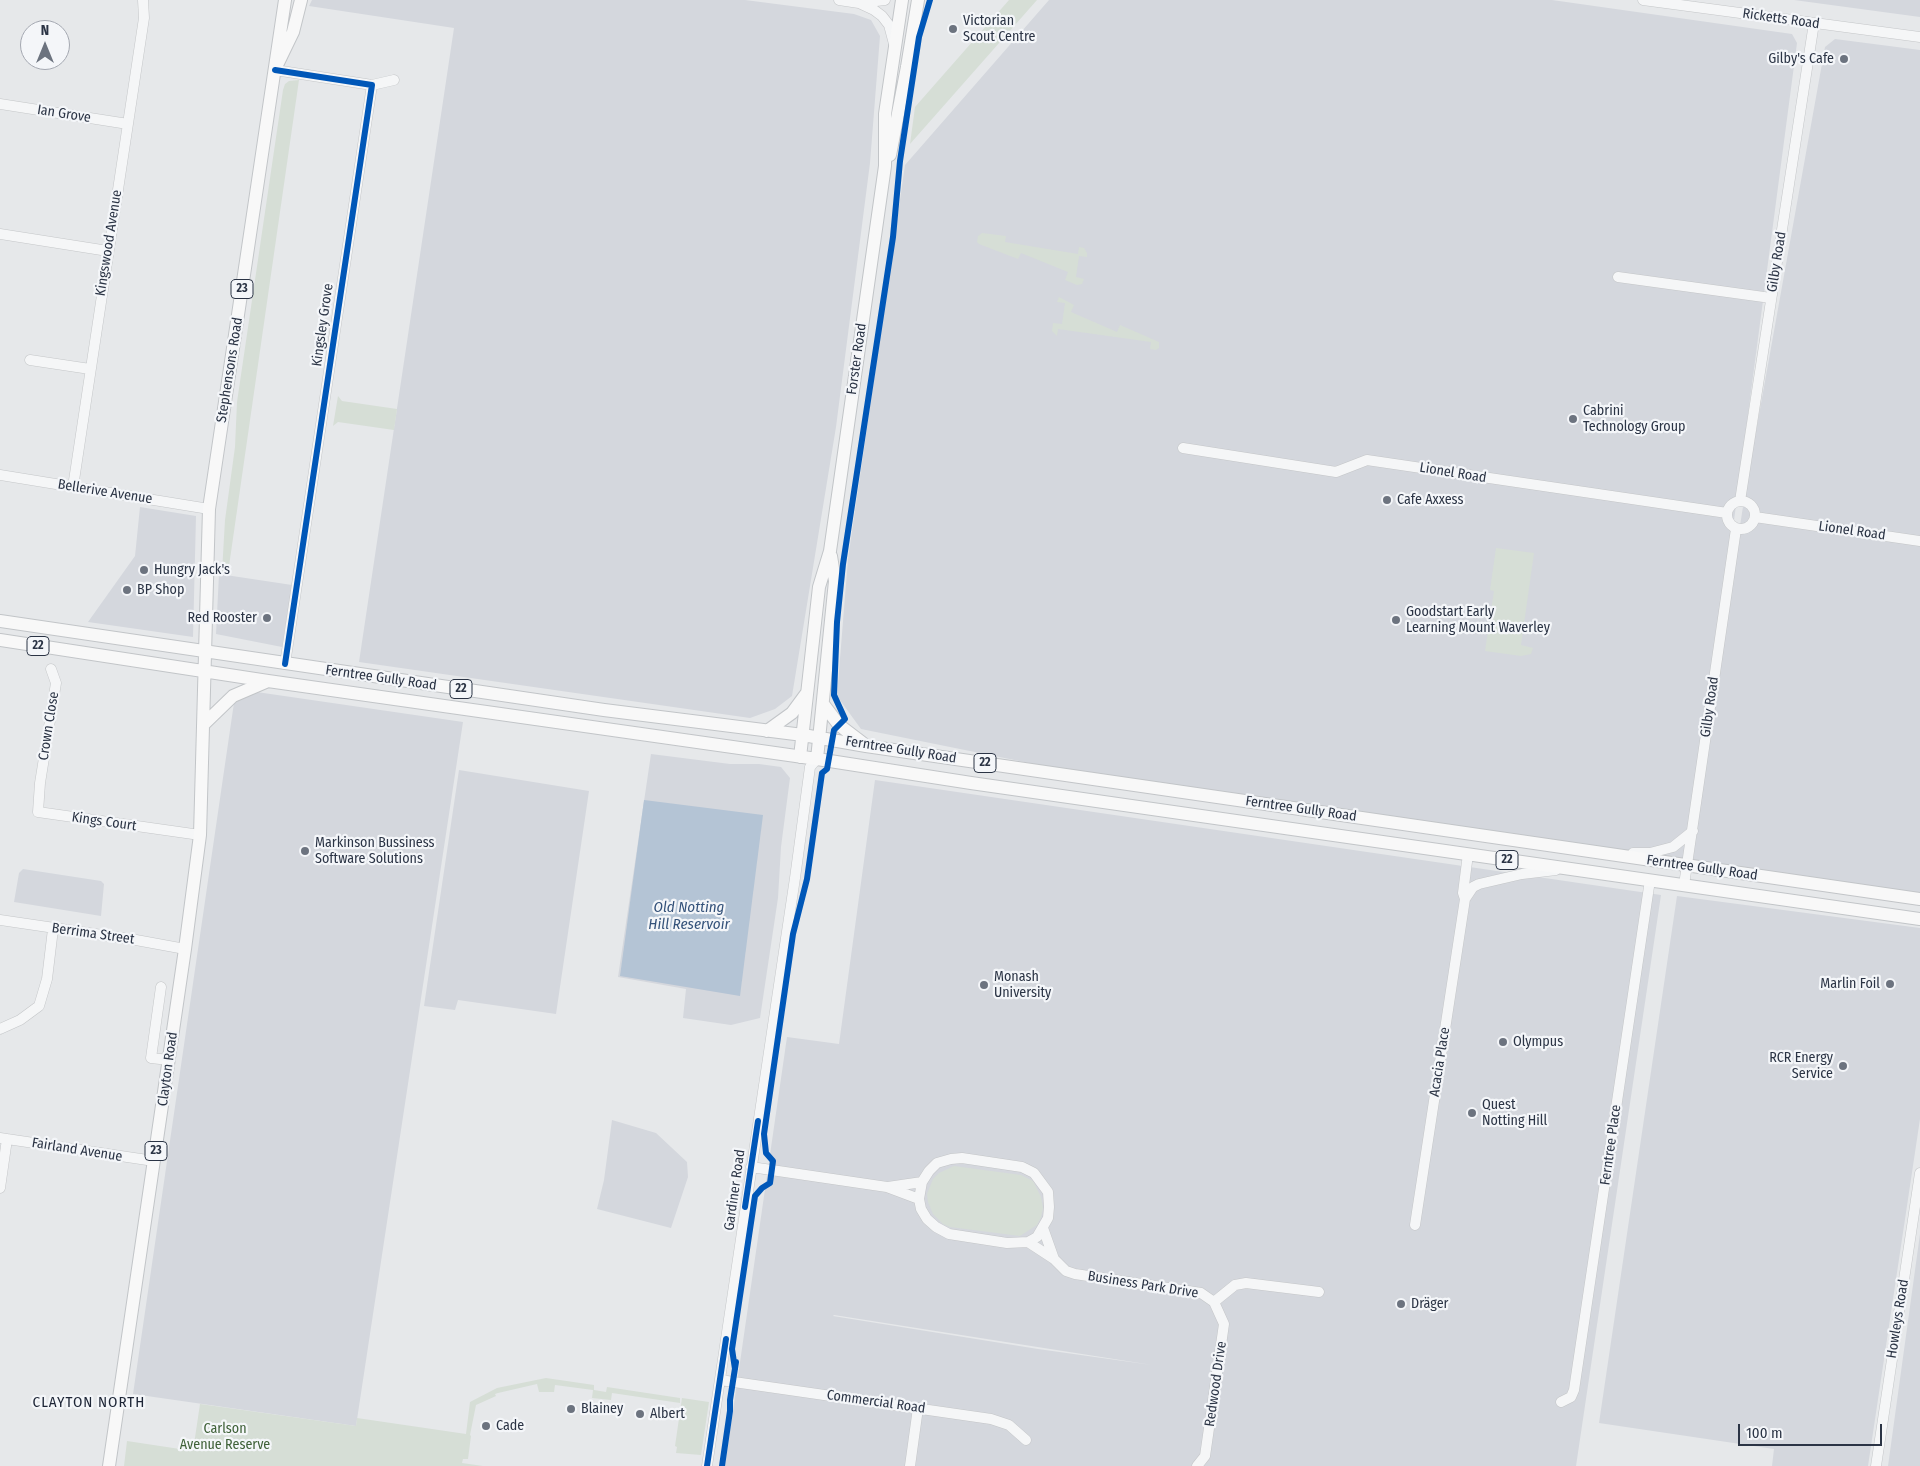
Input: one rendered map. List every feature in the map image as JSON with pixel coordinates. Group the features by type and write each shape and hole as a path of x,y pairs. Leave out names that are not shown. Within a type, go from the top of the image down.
{"main road":[{"name":"Stephensons Road","path":"204,671 209,509 275,70 280,21 285,0"},
{"name":"Stephensons Road","path":"275,70 290,40 300,0"},
{"name":"Forster Road","path":"800,756 819,587 830,551 885,166 885,114 902,0"},
{"name":"Forster Road","path":"885,166 891,151 908,66 918,0"},
{"name":"Forster Road","path":"814,763 820,738 835,581 830,551"},
{"name":"Ferntree Gully Road","path":"0,621 379,678 803,735 866,746 1920,899"},
{"name":"Ferntree Gully Road","path":"0,640 268,681 800,756 814,763 1165,810 1920,918"},
{"name":"Clayton Road","path":"108,1466 169,1060 200,835 204,671"},
{"path":"376,696 379,678"},
{"path":"203,725 233,696 268,681"},
{"path":"767,731 792,713 806,694"},
{"path":"823,704 839,725 866,746"},
{"path":"635,732 637,714"},
{"path":"1165,810 1167,790"}],"street":[{"name":"Kingswood Avenue","path":"74,487 144,18 143,0"},
{"path":"839,0 859,3 885,0"},
{"name":"Ricketts Road","path":"1643,0 1920,37"},
{"path":"859,3 882,16 888,25 895,47"},
{"name":"Gilby Road","path":"1740,501 1814,23"},
{"path":"275,70 372,85 394,80"},
{"name":"Kingsley Grove","path":"286,664 372,85"},
{"name":"Ian Grove","path":"0,104 128,124"},
{"path":"0,234 108,251"},
{"path":"1618,277 1771,298"},
{"path":"30,360 90,370"},
{"name":"Lionel Road","path":"1183,448 1336,472 1367,460 1726,513"},
{"name":"Bellerive Avenue","path":"0,475 209,509"},
{"path":"1740,501 1750,504 1755,512 1755,517 1751,526 1746,529 1736,529 1728,522 1726,513 1731,504 1740,501"},
{"name":"Lionel Road","path":"1755,517 1920,541"},
{"name":"Gilby Road","path":"1684,885 1736,529"},
{"name":"Crown Close","path":"40,783 56,683 51,669"},
{"name":"Gardiner Road","path":"707,1466 814,763"},
{"name":"Kings Court","path":"40,783 38,812 200,835"},
{"path":"1609,854 1650,853 1673,847 1692,831"},
{"name":"Acacia Place","path":"1415,1225 1465,899 1463,893 1468,854"},
{"path":"1465,899 1473,887 1479,884 1522,874 1568,868"},
{"name":"Ferntree Place","path":"1560,1402 1571,1397 1574,1390 1650,880"},
{"name":"Berrima Street","path":"0,920 185,949"},
{"path":"0,1028 20,1020 39,1006 47,979 53,928"},
{"path":"161,987 151,1058 169,1060"},
{"path":"0,1188 4,1138"},
{"name":"Fairland Avenue","path":"4,1138 154,1161"},
{"path":"962,1158 1022,1167 1034,1173 1048,1192 1048,1218 1044,1228 1037,1237 1028,1242 1008,1243 949,1234 936,1227 927,1219 921,1209 919,1199 922,1182 929,1171 937,1164 951,1159 962,1158"},
{"path":"751,1167 887,1187 919,1199"},
{"name":"Howleys Road","path":"1876,1466 1920,1173"},
{"path":"887,1187 922,1182"},
{"path":"1044,1228 1054,1259"},
{"name":"Business Park Drive","path":"1028,1242 1054,1259 1066,1271 1075,1274 1201,1293 1214,1302 1235,1285 1246,1283 1319,1292"},
{"name":"Redwood Drive","path":"1197,1466 1206,1456 1224,1324 1214,1302"},
{"name":"Commercial Road","path":"720,1380 999,1421 1017,1430 1026,1440"},
{"path":"910,1466 918,1408"}],"shaded area":[{"path":"312,0 745,0 854,14 871,20 880,36 870,163 836,427 792,696 775,709 750,718 359,662 454,28 309,6"},
{"path":"1049,0 1552,0 1792,34 1797,43 1693,831 1746,487 1825,47 1835,39 1920,50 1920,895 1044,766 861,729 837,696 848,559 905,165"},
{"path":"1794,0 1920,0 1920,17"},
{"path":"140,507 196,516 193,637 88,622 135,556"},
{"path":"219,574 292,585 282,647 216,634"},
{"path":"236,689 463,722 356,1426 133,1394"},
{"name":"Old Notting Hill Reservoir","path":"651,754 730,764 759,764 781,767 790,778 781,847 778,898 760,1018 731,1025 683,1018 686,989 618,977"},
{"path":"459,770 589,791 556,1014 458,1000 455,1010 424,1006"},
{"path":"875,780 1661,895 1576,1466 725,1466 787,1037 839,1044","holes":["834,1315 1152,1365 1038,1349"]},
{"path":"23,869 101,881 104,884 101,916 14,902 19,873"},
{"path":"1677,896 1920,928 1920,1119 1868,1466 1772,1466 1774,1449 1599,1423"},
{"path":"612,1120 656,1133 687,1162 688,1177 671,1228 597,1209 604,1180"},
{"path":"1920,1234 1920,1466 1888,1466"}],"green space":[{"path":"1009,0 1037,0 910,144 915,107"},
{"path":"299,80 228,573 222,572 225,520 235,447 237,402 283,90 285,84 289,81"},
{"path":"982,233 1006,236 1005,242 1078,254 1079,247 1084,248 1087,257 1079,256 1076,277 1084,279 1082,284 1077,285 1065,280 1068,272 1021,253 1018,259 979,244 977,242 978,236"},
{"path":"1059,297 1074,305 1071,312 1117,332 1120,325 1159,342 1159,348 1156,350 1150,349 1151,342 1058,329 1057,336 1052,331 1053,323 1062,324 1065,303 1057,302"},
{"path":"338,396 342,401 397,409 394,430 338,422 333,426"},
{"path":"1496,548 1534,553 1521,645 1533,648 1531,654 1521,656 1485,651 1494,591 1490,590"},
{"path":"954,1166 1021,1175 1033,1181 1041,1197 1043,1208 1037,1225 1020,1236 950,1227 943,1224 933,1214 927,1194 933,1179 939,1173"},
{"name":"Carlson Avenue Reserve","path":"546,1378 594,1385 594,1390 606,1392 607,1387 680,1398 680,1403 612,1393 611,1400 592,1398 593,1390 555,1385 554,1392 539,1392 537,1384 498,1393 495,1394 496,1396 476,1405 470,1435 468,1459 463,1459 462,1463 483,1466 124,1466 127,1441 193,1451 200,1404 356,1426 357,1418 466,1434 470,1402 497,1388"},
{"path":"682,1398 709,1402 701,1455 676,1453 677,1447 675,1446"}],"water":[{"name":"Old Notting Hill Reservoir","path":"644,800 763,815 740,996 620,976"}],"cycle path":[{"path":"735,1369 732,1349 755,1196 770,1183 773,1161 766,1153 764,1134 793,934 807,879 822,773 827,769 834,730 845,719 834,695 837,622 843,564 893,237 900,161 919,37 930,0"},
{"path":"275,70 372,85 285,664"},
{"path":"745,1207 758,1121"},
{"path":"707,1466 726,1339"},
{"path":"722,1466 736,1362"}],"place":[{"name":"Victorian Scout Centre","path":"953,29"},
{"name":"Gilby's Cafe","path":"1844,59"},
{"name":"Cabrini Technology Group","path":"1573,419"},
{"name":"Cafe Axxess","path":"1387,500"},
{"name":"Hungry Jack's","path":"144,570"},
{"name":"BP Shop","path":"127,590"},
{"name":"Red Rooster","path":"267,618"},
{"name":"Goodstart Early Learning Mount Waverley","path":"1396,620"},
{"name":"Markinson Bussiness Software Solutions","path":"305,851"},
{"name":"Marlin Foil","path":"1890,984"},
{"name":"Monash University","path":"984,985"},
{"name":"Olympus","path":"1503,1042"},
{"name":"RCR Energy Service","path":"1843,1066"},
{"name":"Quest Notting Hill","path":"1472,1113"},
{"name":"Dräger","path":"1401,1304"},
{"name":"Blainey","path":"571,1409"},
{"name":"Albert","path":"640,1414"},
{"name":"Cade","path":"486,1426"}],"district":[{"name":"CLAYTON NORTH","path":"89,1403"}]}
